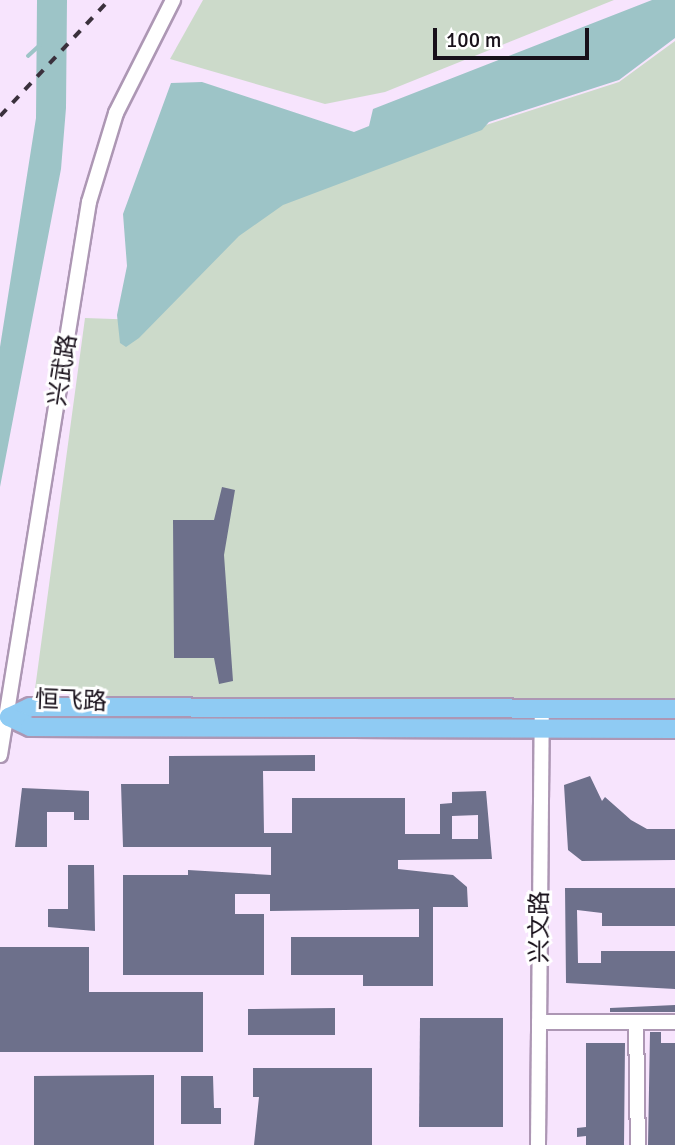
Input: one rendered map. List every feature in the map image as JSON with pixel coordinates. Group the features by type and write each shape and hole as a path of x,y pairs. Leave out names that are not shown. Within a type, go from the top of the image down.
{"main road":[{"name":"恒飞路","path":"4,721 30,707 675,709"},
{"name":"恒飞路","path":"4,721 30,727 675,729"}],"street":[{"name":"兴武路","path":"0,755 89,202 116,113 173,0"},
{"name":"兴文路","path":"538,1145 542,709"},
{"path":"636,1021 638,1145"},
{"path":"540,1022 675,1021"}],"shaded area":[{"path":"37,0 67,0 66,108 61,169 0,487 0,347 36,118"},
{"path":"203,0 614,0 385,92 325,104 170,59"},
{"path":"652,0 675,0 675,38 619,80 489,122 482,130 283,205 239,236 139,338 126,347 120,343 117,315 127,266 123,214 171,83 202,82 354,132 369,126 373,109"},
{"path":"675,41 675,698 100,699 35,689 85,318 141,320 223,232 309,182 619,82"}],"building":[{"path":"222,487 235,490 224,555 233,681 219,684 214,658 174,658 173,520 214,520"},
{"path":"315,755 315,771 263,771 264,833 292,833 292,798 405,798 405,834 440,834 440,804 452,803 452,792 486,791 492,859 398,860 398,869 453,875 467,887 468,907 433,907 433,986 363,986 363,975 291,975 291,937 419,937 419,909 270,911 270,894 235,894 235,914 264,914 264,975 123,975 123,875 188,875 188,870 271,875 271,847 123,847 121,784 169,784 169,756","holes":["478,815 478,839 452,839 452,816"]},
{"path":"590,776 602,801 605,797 631,820 647,829 675,829 675,860 582,861 568,850 564,785"},
{"path":"22,788 89,791 89,820 74,820 74,812 47,812 47,847 15,847"},
{"path":"68,865 94,865 95,931 48,927 48,909 68,909"},
{"path":"565,888 675,888 675,926 602,926 602,913 577,910 578,963 601,963 601,951 675,951 675,989 566,983"},
{"path":"0,947 89,947 89,992 203,992 203,1052 0,1052"},
{"path":"675,1005 675,1012 610,1012 610,1008"},
{"path":"335,1008 335,1035 248,1035 248,1009"},
{"path":"420,1018 503,1018 503,1127 419,1127"},
{"path":"650,1032 661,1032 661,1043 675,1043 675,1145 648,1145"},
{"path":"586,1043 625,1043 624,1145 586,1145 586,1136 577,1137 577,1128 586,1127"},
{"path":"253,1068 372,1068 372,1145 254,1145 259,1097 253,1097"},
{"path":"154,1075 154,1145 34,1145 34,1076"},
{"path":"181,1076 213,1076 214,1108 221,1108 221,1124 181,1124"}],"waterway":[{"path":"28,56 39,46"}],"railway":[{"path":"0,116 109,0"}]}
